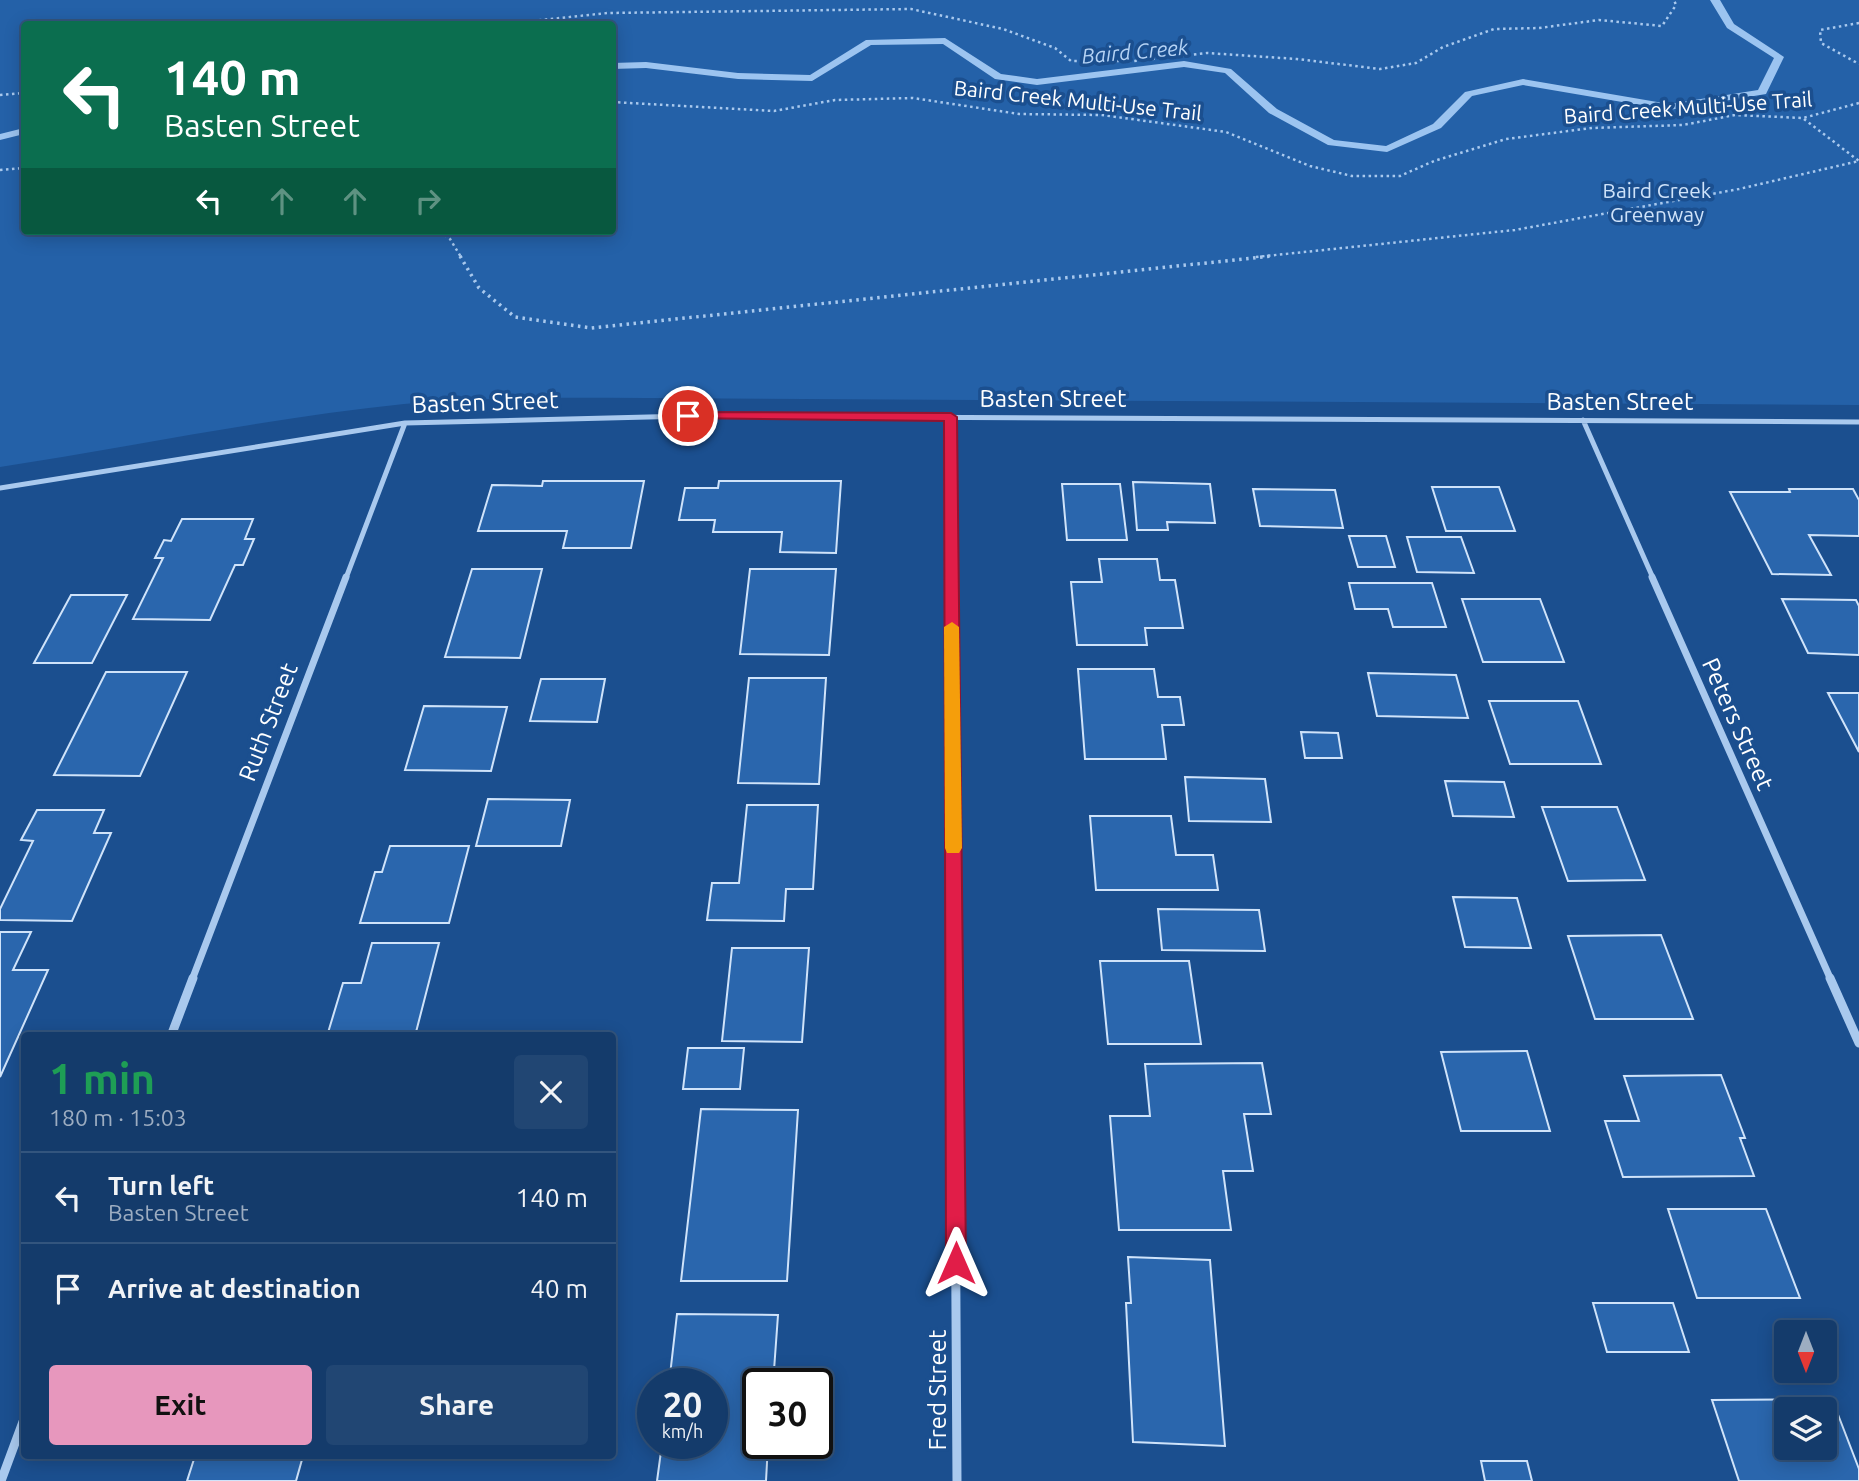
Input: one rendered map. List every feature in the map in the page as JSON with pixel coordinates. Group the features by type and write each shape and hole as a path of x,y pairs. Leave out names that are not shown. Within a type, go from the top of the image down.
{"street":[{"name":"Basten Street","path":"0,488 405,423 688,416 1859,422"},
{"name":"Fred Street","path":"951,417 957,1481"},
{"name":"Peters Street","path":"1583,420 1859,1043"},
{"name":"Ruth Street","path":"173,1032 405,423"},
{"path":"1,1481 21,1427"}],"path":[{"name":"Baird Creek Multi-Use Trail","path":"526,21 608,13 911,9 930,11 1013,33 1055,48 1071,61 1134,61 1207,53 1297,59 1380,69 1416,63 1443,47 1494,29 1600,20 1662,26 1676,5 1674,0"},
{"path":"1859,23 1820,30 1821,43 1859,64"},
{"path":"0,95 21,93"},
{"name":"Baird Creek Multi-Use Trail","path":"616,102 774,111 835,100 914,98 1019,114 1102,116 1226,132 1310,166 1352,176 1400,176 1434,161 1506,139 1591,128 1684,125 1735,116 1803,118 1859,103"},
{"path":"1803,118 1859,161"},
{"path":"445,235 479,288 515,317 590,328 1515,230 1739,189 1859,161"},
{"path":"0,170 21,168"}],"green space":[{"name":"Baird Creek Greenway","path":"0,0 1859,0 1859,405 495,399 404,404 202,433 0,467"}],"building":[{"path":"543,481 644,481 631,548 563,548 567,531 478,531 492,485 542,486"},
{"path":"719,481 841,481 836,553 780,552 782,532 713,532 715,520 679,520 685,488 718,488"},
{"path":"1133,482 1210,484 1215,523 1167,522 1168,530 1137,530"},
{"path":"1062,484 1120,484 1127,540 1067,540"},
{"path":"1432,487 1499,487 1515,531 1446,531"},
{"path":"1253,489 1335,490 1343,528 1260,526"},
{"path":"1789,489 1853,489 1859,500 1859,536 1809,535 1831,575 1772,574 1730,492 1790,492"},
{"path":"182,519 253,519 245,539 254,539 243,565 235,565 210,620 133,619 163,558 155,558 164,540 171,541"},
{"path":"1349,536 1386,536 1395,567 1358,567"},
{"path":"1407,537 1461,537 1474,573 1417,572"},
{"path":"1099,559 1157,559 1160,580 1175,580 1183,628 1145,628 1147,645 1077,645 1071,582 1102,582"},
{"path":"472,569 542,569 520,658 445,657"},
{"path":"750,569 836,569 829,655 740,654"},
{"path":"1349,583 1432,583 1446,627 1393,627 1388,609 1355,609"},
{"path":"71,595 127,595 92,663 34,663"},
{"path":"1462,599 1540,599 1564,662 1483,662"},
{"path":"1782,599 1856,600 1859,606 1859,655 1808,653"},
{"path":"1078,669 1154,669 1158,697 1180,697 1184,725 1162,725 1166,759 1085,759"},
{"path":"106,672 187,672 140,776 54,775"},
{"path":"1368,673 1456,675 1468,718 1377,716"},
{"path":"749,678 826,678 819,784 738,783"},
{"path":"541,679 605,679 597,722 530,721"},
{"path":"1828,693 1859,693 1859,752"},
{"path":"1489,701 1578,701 1601,764 1510,764"},
{"path":"424,706 507,707 491,771 405,770"},
{"path":"1301,732 1338,733 1342,758 1305,758"},
{"path":"1185,777 1265,779 1271,822 1189,821"},
{"path":"1445,781 1504,782 1514,817 1453,816"},
{"path":"488,799 570,800 561,846 476,846"},
{"path":"747,805 818,805 813,889 786,889 784,921 707,920 712,883 739,883"},
{"path":"1542,807 1617,807 1645,880 1568,881"},
{"path":"37,810 104,810 94,833 111,833 72,921 0,920 0,909 33,841 21,840"},
{"path":"1090,816 1171,816 1176,855 1213,855 1218,890 1096,890"},
{"path":"390,846 469,846 449,923 360,923 375,872 382,872"},
{"path":"1453,897 1517,898 1531,948 1465,947"},
{"path":"1158,909 1259,910 1265,951 1162,950"},
{"path":"0,932 31,932 13,970 48,970 0,1077"},
{"path":"1661,935 1693,1019 1595,1019 1568,936"},
{"path":"372,943 439,943 416,1032 328,1032 343,983 361,983"},
{"path":"732,948 809,948 802,1042 722,1041"},
{"path":"1100,961 1189,961 1201,1044 1108,1044"},
{"path":"688,1048 744,1048 740,1089 683,1089"},
{"path":"1527,1051 1550,1131 1461,1131 1441,1052"},
{"path":"1262,1063 1271,1114 1244,1114 1253,1171 1223,1171 1231,1230 1119,1230 1110,1116 1150,1116 1145,1064"},
{"path":"1721,1075 1745,1138 1740,1138 1754,1176 1623,1177 1605,1121 1639,1121 1624,1076"},
{"path":"701,1109 798,1110 787,1281 681,1281"},
{"path":"1668,1209 1766,1209 1800,1298 1697,1298"},
{"path":"1128,1257 1210,1260 1225,1446 1133,1442 1126,1303 1131,1303"},
{"path":"1593,1303 1673,1303 1689,1352 1607,1352"},
{"path":"677,1314 778,1315 774,1368 742,1368 742,1459 767,1459 766,1481 657,1481 660,1459 728,1459 728,1368 671,1368"},
{"path":"1774,1399 1774,1460 1837,1460 1837,1412 1859,1469 1859,1481 1739,1481 1712,1400"},
{"path":"194,1459 302,1459 296,1481 187,1481"},
{"path":"1481,1461 1527,1461 1532,1481 1485,1481"}],"waterway":[{"name":"Baird Creek","path":"616,66 646,65 738,76 812,78 869,42 945,41 998,77 1037,82 1184,64 1228,71 1273,111 1332,143 1387,149 1437,126 1469,94 1523,82 1669,107 1762,92 1779,57 1730,26 1715,0"},
{"name":"Baird Creek","path":"0,137 21,132"}],"slow traffic":[{"path":"952,627 953,848"}],"route":[{"path":"688,416 951,417 956,1263"}]}
